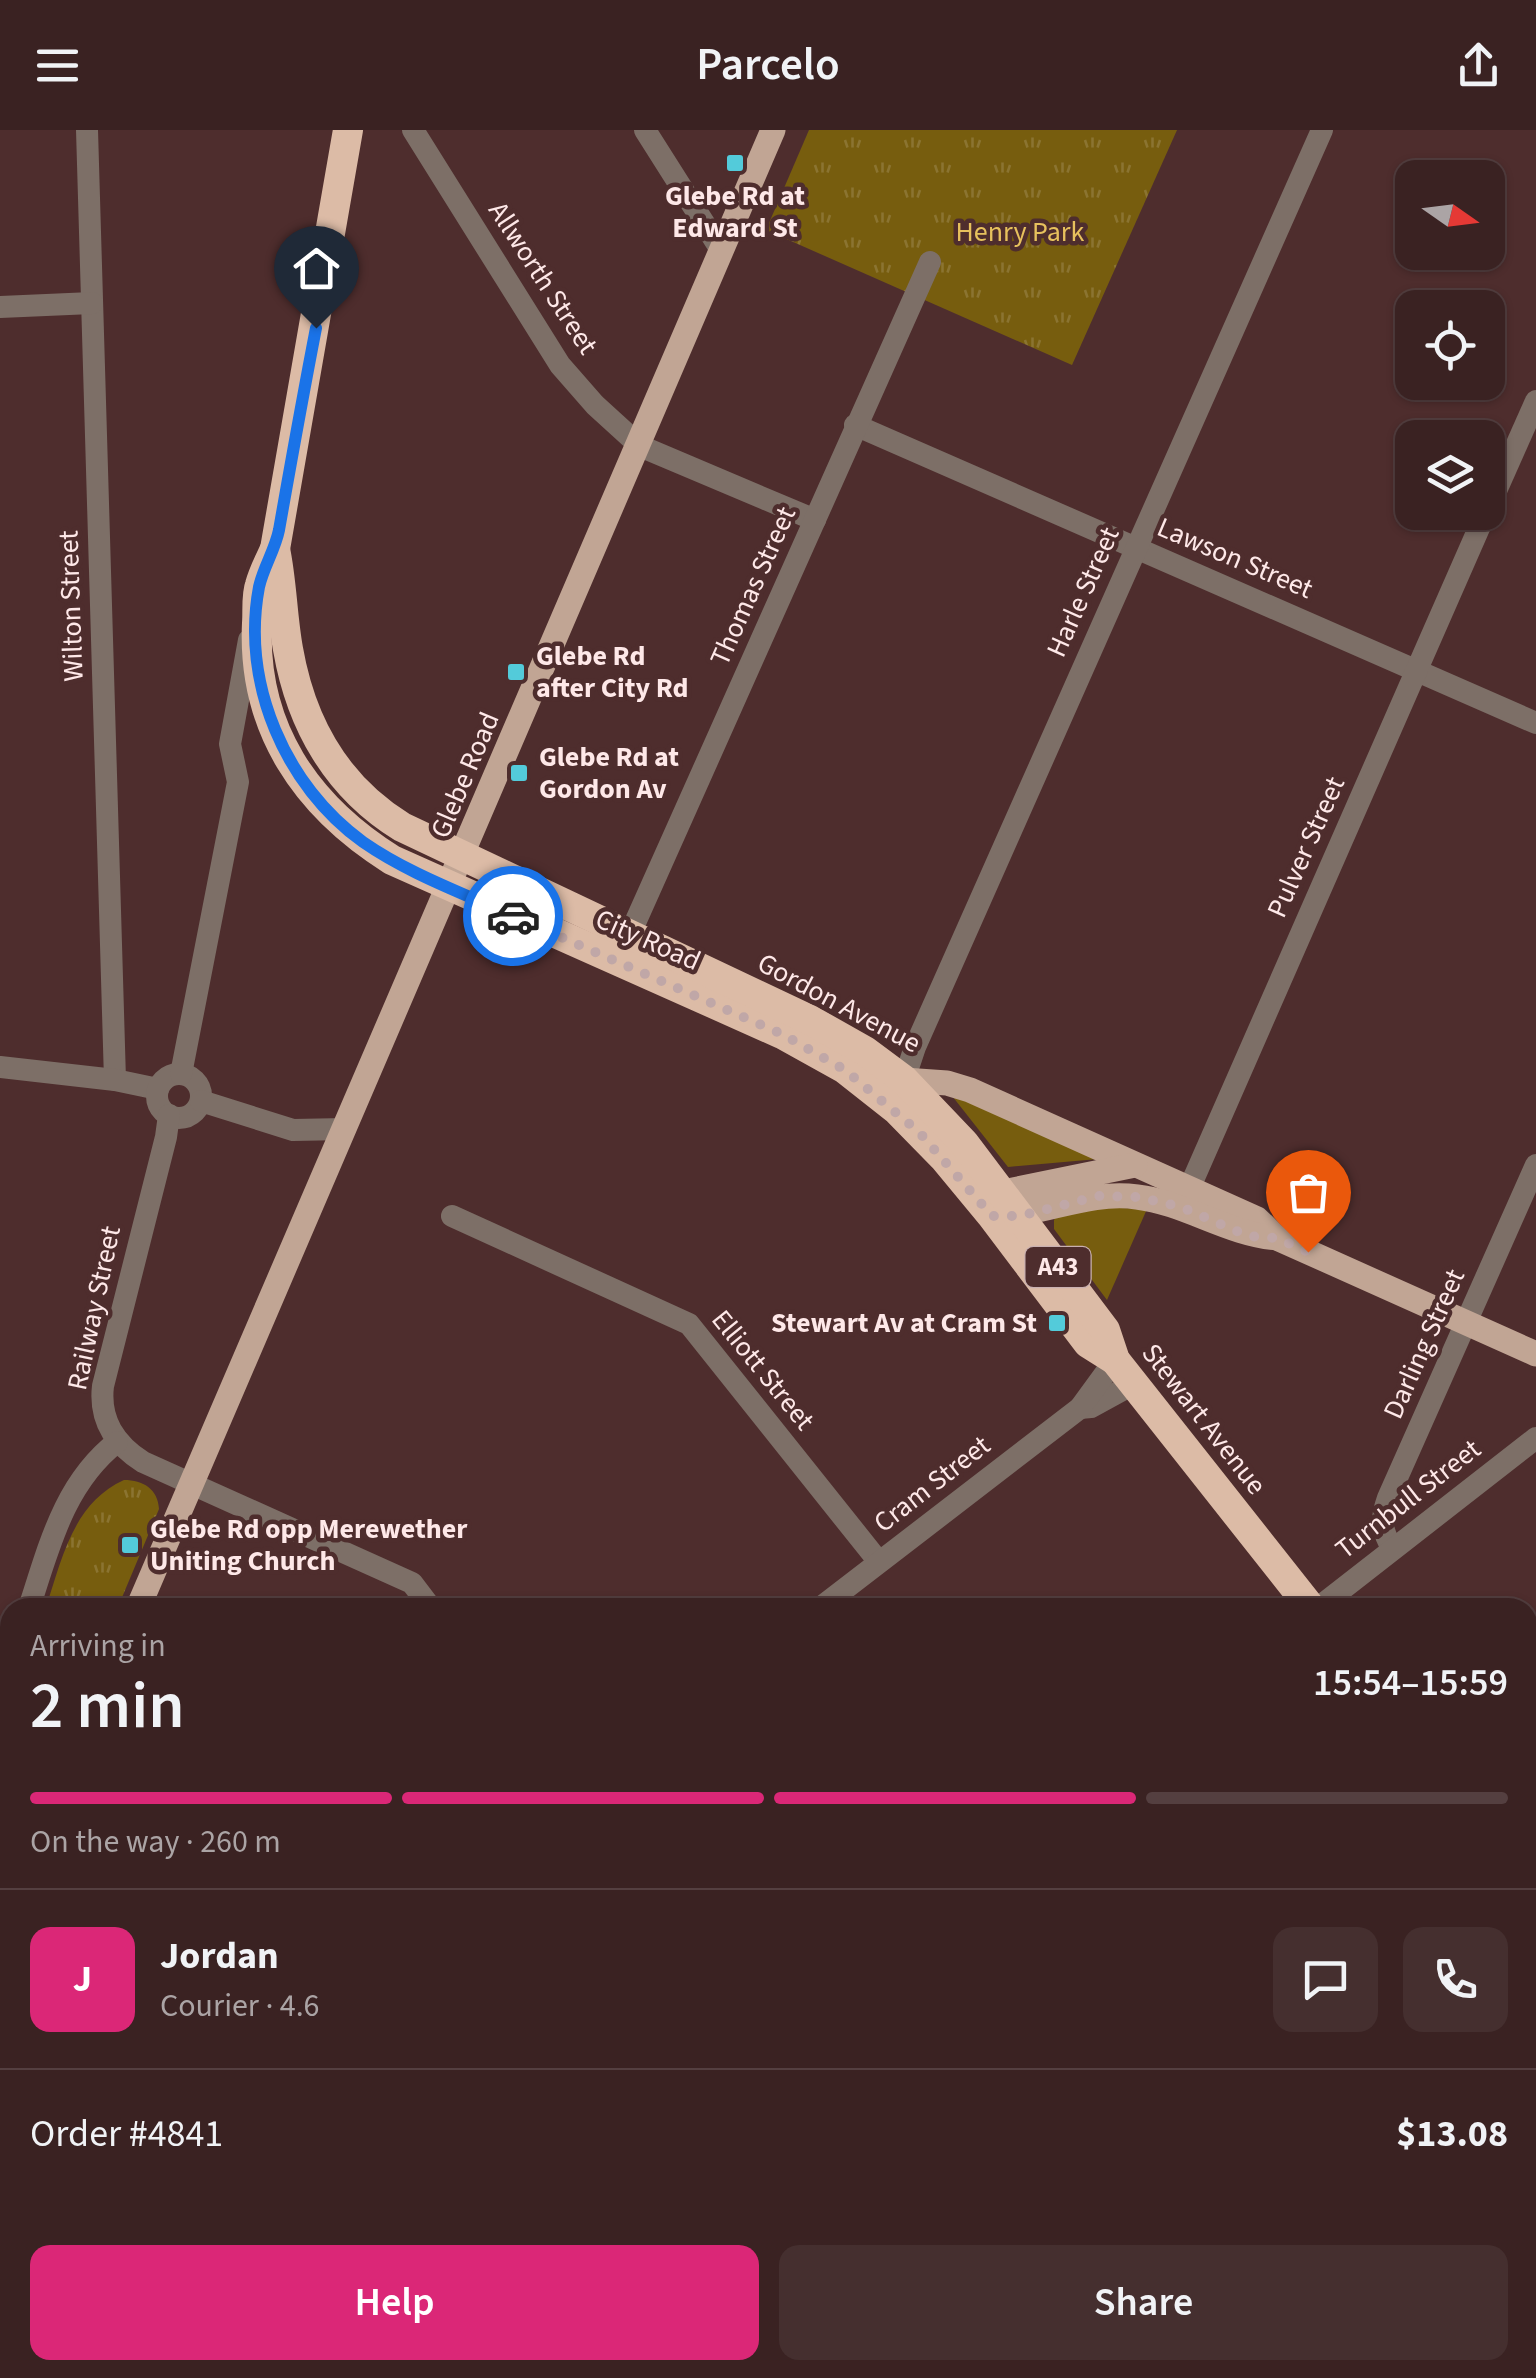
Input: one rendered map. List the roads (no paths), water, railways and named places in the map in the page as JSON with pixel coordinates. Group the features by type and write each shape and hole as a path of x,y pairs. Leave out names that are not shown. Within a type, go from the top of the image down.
{"highway":[{"name":"City Road","path":"348,130 275,549 259,586 259,678 267,710 296,770 314,797 363,842 449,887 814,1051 845,1070 896,1110 944,1158 1005,1208"},
{"name":"City Road","path":"275,549 283,586 288,652 321,747 352,790 382,815 462,856"},
{"name":"Gordon Avenue","path":"462,856 810,1020 866,1051 904,1080"},
{"name":"Stewart Avenue","path":"904,1080 964,1143 1005,1208 1105,1330 1124,1372 1304,1598"}],"main road":[{"name":"Glebe Road","path":"142,1598 640,446 772,130"},
{"name":"Gordon Avenue","path":"904,1080 948,1083 970,1090 1135,1166 1248,1236 1277,1238 1536,1354"},
{"path":"1005,1208 1135,1166"},
{"name":"Gordon Avenue","path":"1005,1208 1099,1196 1185,1198"}],"street":[{"name":"Wilton Street","path":"87,130 115,1080"},
{"name":"Allworth Street","path":"413,130 560,365 594,405 640,446 816,520"},
{"path":"645,130 721,250"},
{"name":"Harle Street","path":"904,1080 1134,548 1322,130"},
{"name":"Thomas Street","path":"630,934 930,262"},
{"path":"0,308 92,303"},
{"name":"Pulver Street","path":"1505,471 1536,401"},
{"name":"Lawson Street","path":"856,426 1536,723"},
{"name":"Pulver Street","path":"1185,1198 1479,530"},
{"path":"181,1074 238,782 230,744 259,586"},
{"path":"0,1066 158,1089"},
{"path":"181,1074 198,1084 201,1101 191,1115 168,1115 158,1104 158,1089 168,1077 181,1074"},
{"path":"201,1101 293,1130 345,1129"},
{"name":"Railway Street","path":"117,1442 102,1408 103,1386 166,1137 168,1115"},
{"name":"Darling Street","path":"1392,1547 1382,1532 1384,1508 1536,1166"},
{"name":"Elliott Street","path":"452,1216 689,1324 879,1562"},
{"name":"Cram Street","path":"833,1598 1124,1372"},
{"name":"Turnbull Street","path":"1323,1598 1536,1438"},
{"path":"32,1598 72,1492 90,1464 117,1442 143,1462 412,1583 423,1598"}],"place":[{"name":"Glebe Rd at Edward St","path":"735,163"},
{"name":"Glebe Rd after City Rd","path":"516,672"},
{"name":"Glebe Rd at Gordon Av","path":"519,773"},
{"name":"Stewart Av at Cram St","path":"1057,1323"},
{"name":"Glebe Rd opp Merewether Uniting Church","path":"130,1545"}],"park label":[{"name":"Henry Park","path":"1020,232"}]}
